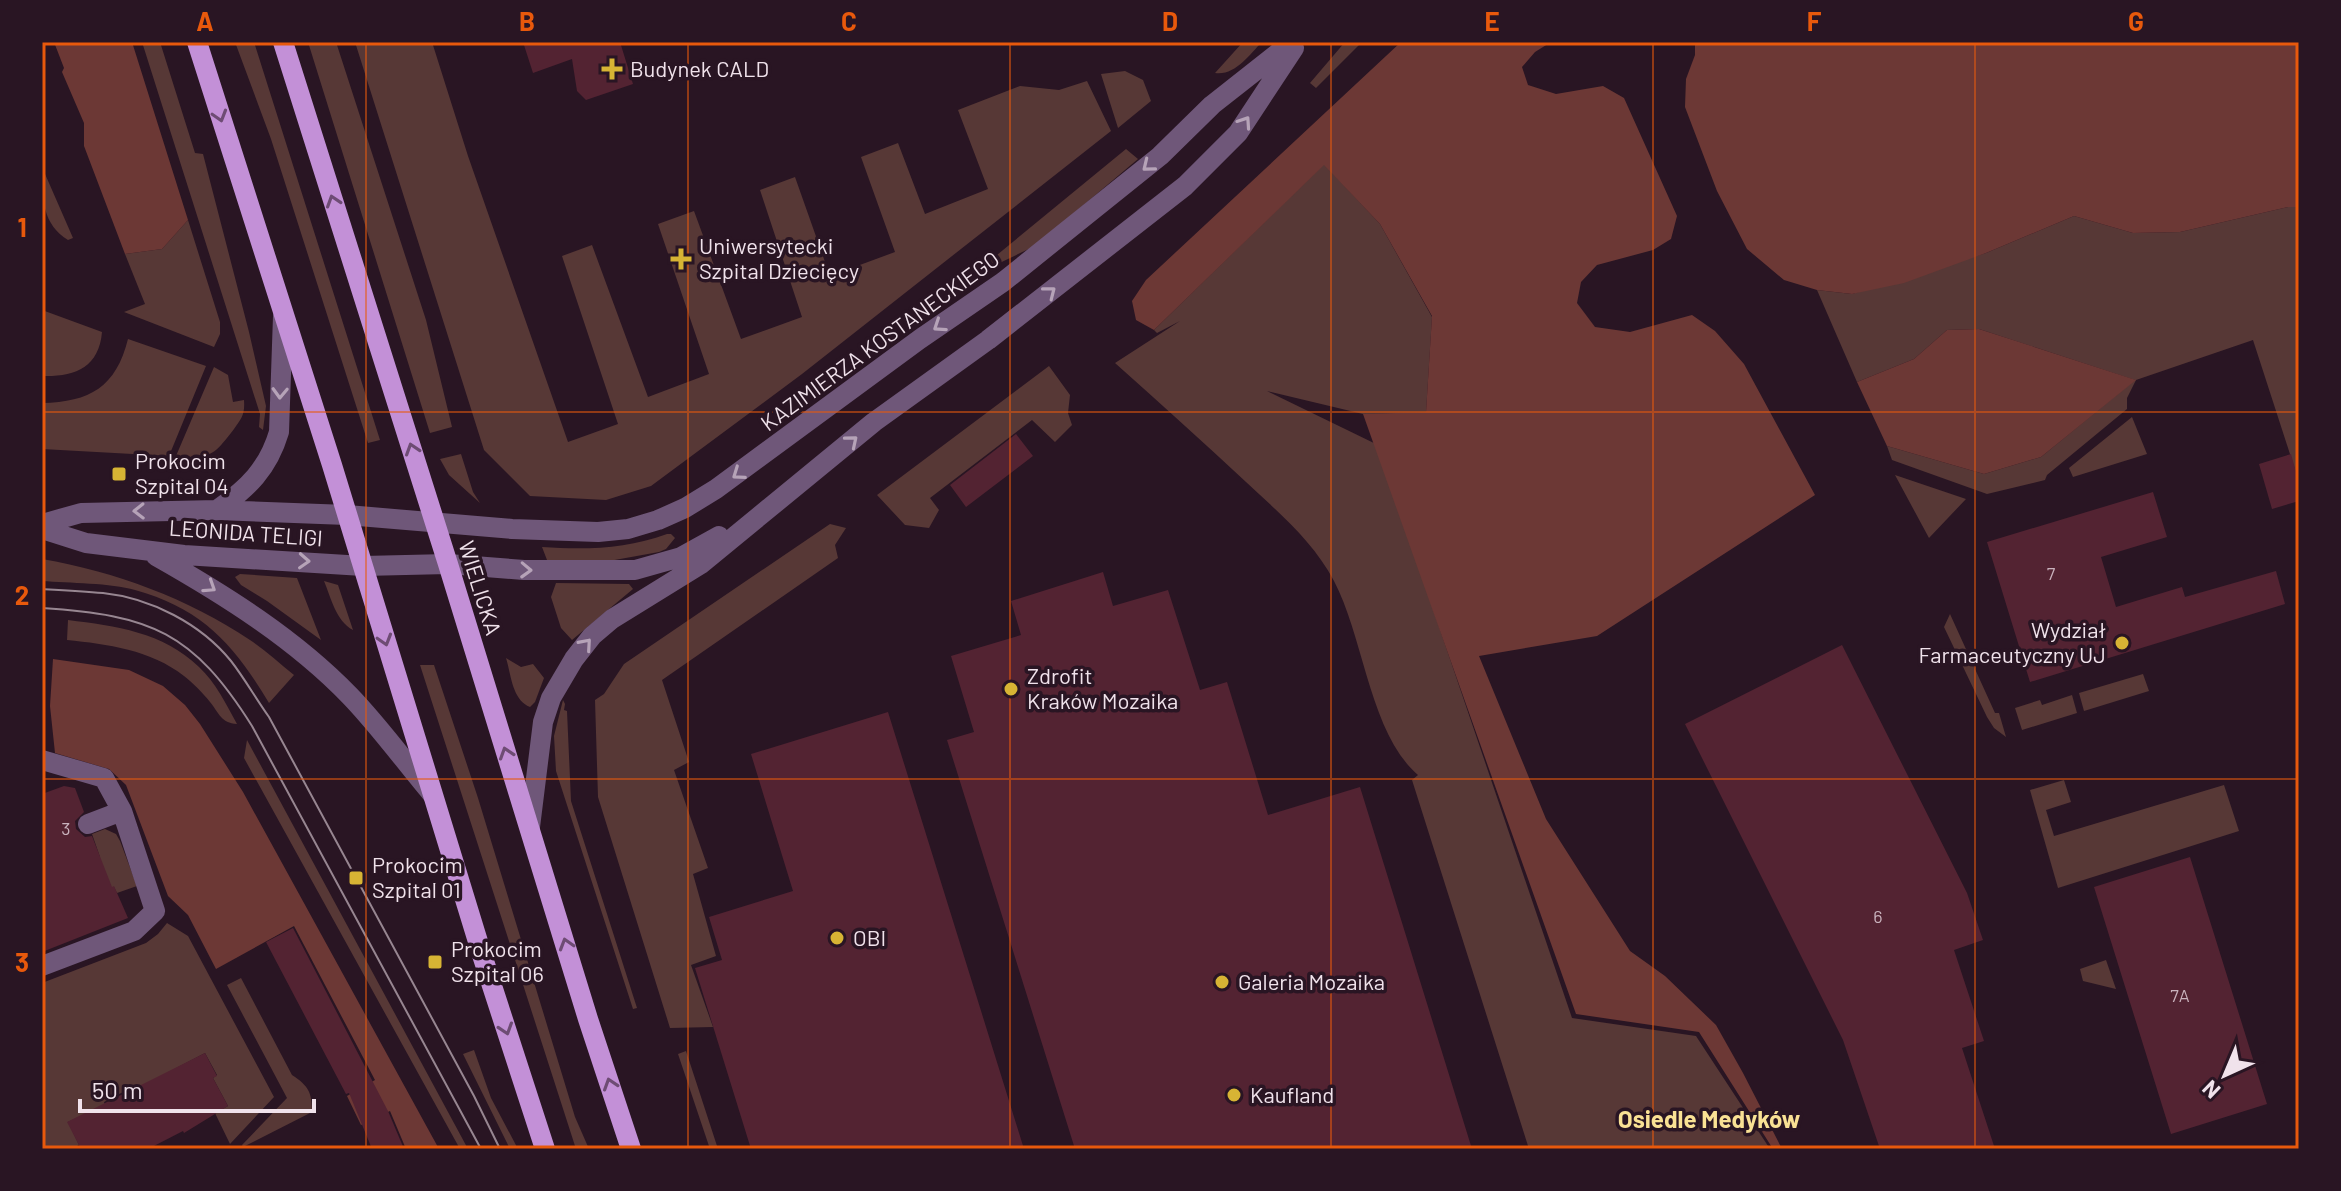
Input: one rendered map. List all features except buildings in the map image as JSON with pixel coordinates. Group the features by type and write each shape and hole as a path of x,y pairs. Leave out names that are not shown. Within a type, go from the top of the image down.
{"main road":[{"path":"197,42 545,1149"},
{"name":"WIELICKA","path":"283,42 631,1149"}],"street":[{"name":"KAZIMIERZA KOSTANECKIEGO","path":"435,523 598,532 628,529 685,508 764,456 920,339 1003,282 1160,156 1212,105 1292,42"},
{"path":"530,827 543,722 551,698 592,636 612,619 701,564 874,422 988,340 1185,186 1238,133 1298,42"},
{"path":"217,510 244,490 268,461 274,447 279,432 283,316"},
{"name":"LEONIDA TELIGI","path":"42,526 81,513 217,510 347,515 435,523"},
{"path":"448,564 524,570 635,570 681,557 759,514"},
{"name":"LEONIDA TELIGI","path":"42,526 86,543 184,555 363,566 448,564"},
{"path":"142,548 207,584 325,672 351,697 433,795"},
{"path":"42,760 104,778 122,811 155,911 134,931 42,966"},
{"path":"88,824 122,811"}],"shaded area":[{"path":"54,42 132,42 188,220 162,249 125,254 84,146 84,123 62,72 64,68"},
{"path":"142,42 160,42 195,153 203,154 266,406 263,430 259,427 260,414"},
{"path":"235,42 254,42 380,440 368,443 271,139"},
{"path":"308,42 336,42 426,320 452,427 430,433"},
{"path":"355,42 432,42 468,156 568,442 618,424 562,256 592,245 648,397 709,374 658,224 694,211 741,339 802,317 760,190 795,177 830,276 895,252 861,157 898,143 925,214 988,189 958,110 1020,86 1059,90 1087,81 1111,131 802,374 651,486 606,500 530,496 484,450"},
{"path":"1243,42 1262,42 1235,68 1215,73"},
{"path":"1345,42 1362,42 1316,88 1310,83"},
{"path":"1401,42 1551,42 1535,52 1522,67 1528,85 1556,94 1603,86 1624,98 1677,216 1671,239 1653,250 1597,265 1581,282 1577,303 1595,327 1630,332 1692,315 1715,331 1744,364 1815,495 1597,636 1479,656 1546,819 1630,951 1665,976 1716,1025 1782,1149 1773,1149 1699,1032 1576,1014 1363,414 1426,412 1432,316 1380,224 1324,165 1154,330 1136,320 1132,301 1146,280"},
{"path":"1695,42 2299,42 2299,207 2180,232 2133,233 2074,216 1904,283 1852,294 1817,290 1784,280 1747,249 1717,191 1685,107 1686,79 1695,55"},
{"path":"1125,71 1143,80 1151,101 1118,128 1101,74"},
{"path":"1126,149 1138,159 1035,246 989,268 986,264"},
{"path":"1324,164 1380,224 1432,317 1426,413 1363,414 1267,391 1380,446 1572,1018 1696,1036 1770,1149 1529,1149 1412,780 1418,775 1402,757 1378,711 1334,581 1316,553 1282,516 1115,363 1180,321 1157,333 1154,330"},
{"path":"42,167 73,238 68,240 48,217 43,198"},
{"path":"2299,207 2299,482 2253,340 2136,380 2127,398 2127,409 2047,475 2045,480 1987,494 1892,460 1887,446 1984,474 2041,457 2135,380 1979,329 1947,330 1914,359 1857,382 1817,290 1852,294 1986,253 2074,216 2133,233 2180,232"},
{"path":"188,220 220,322 220,334 214,347 124,312 145,304 125,254 162,249"},
{"path":"42,310 102,332 96,354 83,368 64,375 42,376"},
{"path":"1979,329 2136,380 2041,457 1984,474 1887,446 1857,382 1914,359 1947,330"},
{"path":"128,339 206,366 169,456 42,449 42,403 74,399 98,389 116,369"},
{"path":"1049,366 1070,395 1068,413 1072,425 1055,442 1032,420 930,498 939,510 929,528 905,525 877,495"},
{"path":"214,367 228,375 233,402 244,400 242,416 227,438 210,454 176,456"},
{"path":"2132,417 2147,454 2073,477 2069,468"},
{"path":"461,454 473,492 480,503 449,475 440,459"},
{"path":"1895,475 1966,499 1929,538"},
{"path":"830,524 846,528 835,545 838,558 662,680 689,762 674,770 708,868 693,874 716,956 691,965 713,1027 670,1028 598,797 595,700 604,694 624,664"},
{"path":"667,534 675,538 666,549 609,561 547,560 542,547 606,547"},
{"path":"42,559 124,579 176,599 250,640 294,675 269,703 229,647 198,619 159,598 135,590 42,581"},
{"path":"240,574 297,578 321,640 241,585 235,577"},
{"path":"324,581 338,585 353,630 338,615"},
{"path":"556,583 629,584 633,589 572,640 561,628 551,597"},
{"path":"1950,614 1995,713 1999,713 2006,737 1994,728 1987,717 1944,627"},
{"path":"68,620 138,633 185,655 205,673 237,724 224,720 191,682 157,660 113,646 67,640"},
{"path":"506,658 521,667 533,664 544,678 530,707 516,693"},
{"path":"53,659 129,670 163,686 185,705 200,724 243,792 439,1149 406,1149 390,1111 361,1125 347,1096 375,1080 294,926 216,969 188,915 168,896 126,785 109,769 55,753 50,706"},
{"path":"420,665 434,665 575,1117 589,1149 576,1149"},
{"path":"2143,674 2149,691 2084,711 2079,693"},
{"path":"2072,695 2077,713 2022,730 2015,708 2040,700 2042,705"},
{"path":"563,700 564,710 567,711 571,801 637,1008 633,1009 556,771 554,736"},
{"path":"247,740 468,1149 460,1149 244,758"},
{"path":"2064,780 2071,802 2046,810 2054,836 2224,785 2239,831 2058,888 2030,790"},
{"path":"105,829 116,834 120,841 137,886 117,893 114,887 76,902 100,857 92,834"},
{"path":"167,923 188,936 274,1097 230,1144 215,1113 228,1106 213,1078 217,1075 205,1053 68,1122 79,1149 42,1149 42,983 146,943"},
{"path":"2106,960 2116,989 2083,981 2080,969"},
{"path":"241,978 292,1075 308,1090 312,1112 243,1147 287,1098 227,985"},
{"path":"474,1050 491,1098 518,1149 510,1149 463,1054"},
{"path":"686,1051 718,1149 710,1149 678,1054"}],"tram line":[{"path":"42,589 103,593 157,607 205,635 231,661 269,717 500,1149"},
{"path":"42,608 112,616 166,634 210,669 231,694 252,726 481,1149"}],"place":[{"name":"Budynek CALD","path":"612,69"},
{"name":"Uniwersytecki Szpital Dziecięcy","path":"681,259"},
{"name":"Prokocim Szpital 04","path":"119,474"},
{"name":"Wydział Farmaceutyczny UJ","path":"2122,643"},
{"name":"Zdrofit Kraków Mozaika","path":"1011,689"},
{"name":"Prokocim Szpital 01","path":"356,878"},
{"name":"OBI","path":"837,938"},
{"name":"Prokocim Szpital 06","path":"435,962"},
{"name":"Galeria Mozaika","path":"1222,982"},
{"name":"Kaufland","path":"1234,1095"}],"district":[{"name":"Osiedle Medyków","path":"1709,1120"}]}
